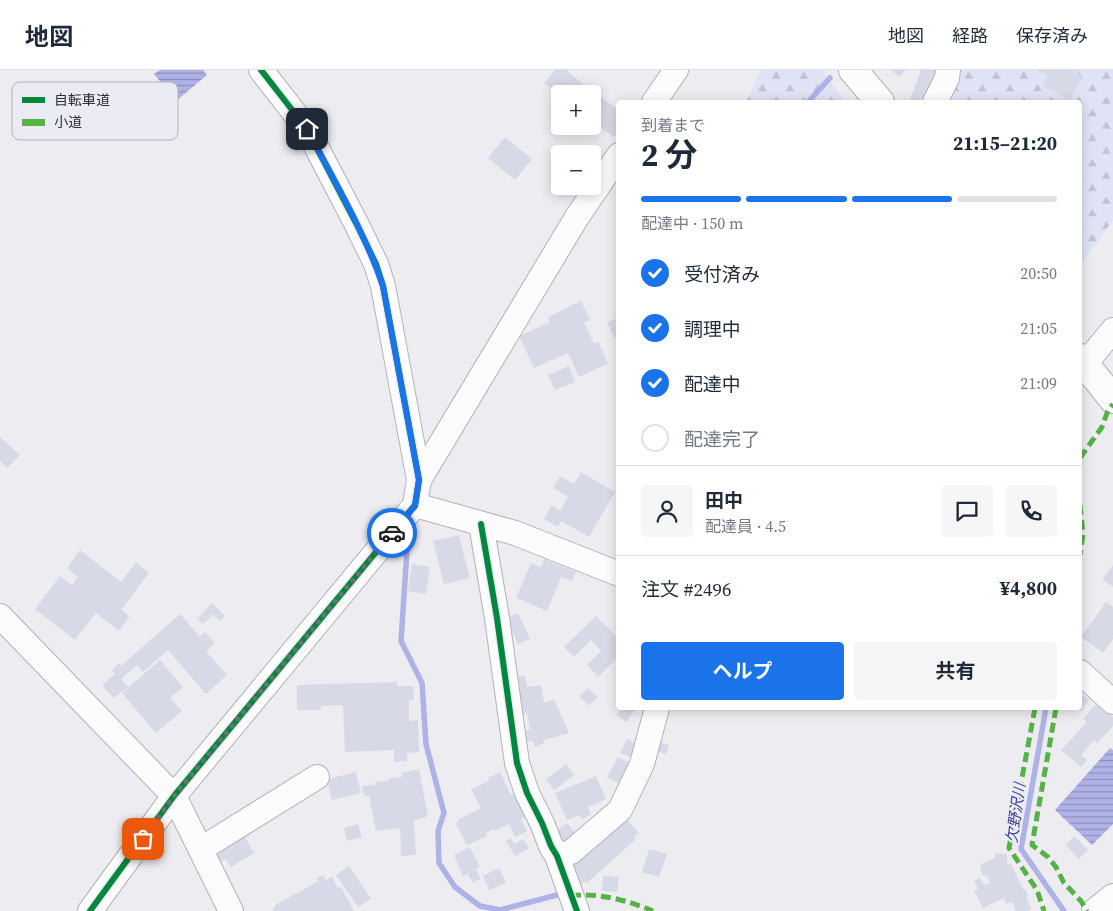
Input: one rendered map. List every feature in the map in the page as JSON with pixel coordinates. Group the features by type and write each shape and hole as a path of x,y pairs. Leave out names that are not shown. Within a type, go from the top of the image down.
{"main road":[{"path":"854,70 878,100"},
{"path":"1083,361 1113,399"}],"street":[{"path":"90,911 174,796 415,506 419,480 383,286 376,264 358,225 307,129 261,70"},
{"path":"655,100 676,70"},
{"path":"936,100 947,78 948,70"},
{"path":"419,480 577,217 616,158"},
{"path":"1083,361 1113,330"},
{"path":"415,506 515,533 616,573"},
{"path":"481,524 497,618 517,763 527,793 557,856 577,911"},
{"path":"0,616 174,796 231,911"},
{"path":"1082,674 1113,702"},
{"path":"557,856 572,852 620,810 642,764 656,710"},
{"path":"201,849 317,777"},
{"path":"1094,911 1113,896"}],"green space":[{"path":"761,70 821,70 844,100 747,100"},
{"path":"954,70 1113,70 1113,220 1082,263 1082,100 946,100"}],"water":[{"path":"160,70 203,70 207,75 178,99 178,82 161,82 154,74"},
{"path":"1110,748 1113,750 1113,824 1092,845 1055,810"}],"building":[{"path":"555,70 566,70 584,85 551,85 551,88 544,83"},
{"path":"891,70 906,70 899,77"},
{"path":"921,70 938,70 927,100 910,100"},
{"path":"1036,70 1076,70 1075,72 1082,76 1070,100 1043,86 1048,76"},
{"path":"601,97 616,108 616,135 614,137 601,128"},
{"path":"505,137 532,159 515,180 488,158"},
{"path":"581,301 590,320 584,322 594,344 599,342 608,364 579,377 568,353 534,368 519,336 550,322 548,317"},
{"path":"616,319 616,337 614,338 607,322"},
{"path":"569,366 575,382 555,390 548,375"},
{"path":"0,437 20,455 7,468 0,461"},
{"path":"581,472 615,492 589,537 561,521 558,527 544,519 551,505 560,511 568,497 553,488 560,476 574,484"},
{"path":"459,535 470,578 444,584 433,541"},
{"path":"80,550 121,582 136,562 149,573 121,610 130,616 119,631 96,613 75,640 35,609 60,576 72,585 78,577 67,568"},
{"path":"544,559 576,572 572,581 561,577 547,611 516,598 531,563 541,567"},
{"path":"412,564 430,567 426,594 408,591"},
{"path":"1113,565 1113,587 1102,579"},
{"path":"1106,602 1113,607 1113,639 1103,653 1082,638"},
{"path":"212,603 225,616 220,621 213,614 203,624 197,619"},
{"path":"518,613 530,639 518,644 506,618"},
{"path":"180,614 200,637 205,632 215,643 206,651 227,675 206,694 168,650 143,672 137,665 121,679 128,687 114,698 102,685 115,674 112,670 119,663 121,666"},
{"path":"596,616 616,636 616,659 598,677 587,665 601,651 591,640 574,657 564,647"},
{"path":"160,660 183,687 170,698 182,711 156,733 122,693"},
{"path":"516,676 525,676 527,687 541,685 544,703 554,699 569,733 544,740 544,743 535,747 533,741 527,741 526,731 530,729 527,713 523,714"},
{"path":"397,682 397,686 413,686 414,700 409,700 409,721 418,720 419,752 407,753 407,761 394,762 394,750 345,752 343,705 321,706 321,710 297,710 297,685"},
{"path":"588,688 598,697 589,706 579,696"},
{"path":"1082,695 1089,700 1082,710"},
{"path":"1097,703 1113,717 1113,726 1097,743 1094,740 1081,755 1087,760 1081,767 1061,750 1087,722 1083,719"},
{"path":"620,710 635,710 626,722 616,715"},
{"path":"627,739 638,745 632,758 620,753"},
{"path":"654,741 669,745 666,754 652,750"},
{"path":"618,757 633,765 621,785 607,777"},
{"path":"566,764 574,775 554,790 546,779"},
{"path":"419,769 428,816 414,821 416,855 401,856 400,828 376,831 369,796 364,796 362,786 375,785 375,782 402,777 402,773"},
{"path":"356,772 361,793 332,800 327,779"},
{"path":"500,772 511,795 516,792 528,816 521,819 527,831 515,837 509,824 486,833 487,836 467,845 456,824 459,819 481,808 471,789 489,781 488,778"},
{"path":"596,776 606,799 588,807 591,815 582,819 580,815 567,820 555,793"},
{"path":"622,814 639,833 635,836 635,840 587,883 585,881 582,884 564,865"},
{"path":"567,823 578,837 567,846 554,833"},
{"path":"358,824 362,837 347,841 344,828"},
{"path":"243,834 254,853 231,867 226,859 217,864 210,853"},
{"path":"1074,836 1088,850 1079,859 1066,845"},
{"path":"511,838 514,844 523,839 529,848 515,856 506,841"},
{"path":"470,847 480,868 476,869 481,879 473,883 468,874 463,876 454,855"},
{"path":"649,849 667,854 659,877 642,872"},
{"path":"995,853 1007,854 1007,865 1011,863 1023,889 1025,889 1029,896 1026,897 1031,909 1016,911 1012,902 1007,904 1004,898 983,908 974,891 978,889 974,881 980,878 984,885 990,883 987,876 983,876 980,868 981,864 995,858"},
{"path":"349,866 371,899 358,907 336,875"},
{"path":"499,868 506,883 489,890 483,876"},
{"path":"323,875 326,880 332,877 338,888 341,887 354,911 271,911 275,905 319,881 317,878"},
{"path":"603,876 619,877 617,892 602,891"}],"waterway":[{"name":"欠野沢川","path":"810,100 830,78"},
{"path":"410,525 401,641 422,683 426,744 444,813 438,831 439,863 455,887 480,906 500,910 557,895"},
{"name":"欠野沢川","path":"1046,710 1021,849 1064,911"}],"marked path":[{"path":"1082,455 1102,427 1107,413 1113,404"},
{"path":"1082,524 1082,541"},
{"path":"1035,710 1009,848 1037,890 1044,911"},
{"path":"1056,710 1032,845 1048,857 1056,867 1064,883 1081,901 1087,911"},
{"path":"571,896 592,895 613,898 653,911"}],"cycle path":[{"path":"90,911 174,796 415,505 419,480 383,286 376,264 307,129 261,70"},
{"path":"481,524 497,618 517,763 527,793 557,856 577,911"}],"way so far":[{"path":"143,839 174,796 392,533"}],"route":[{"path":"307,129 358,225 376,264 383,286 419,480 415,506 392,533"}]}
